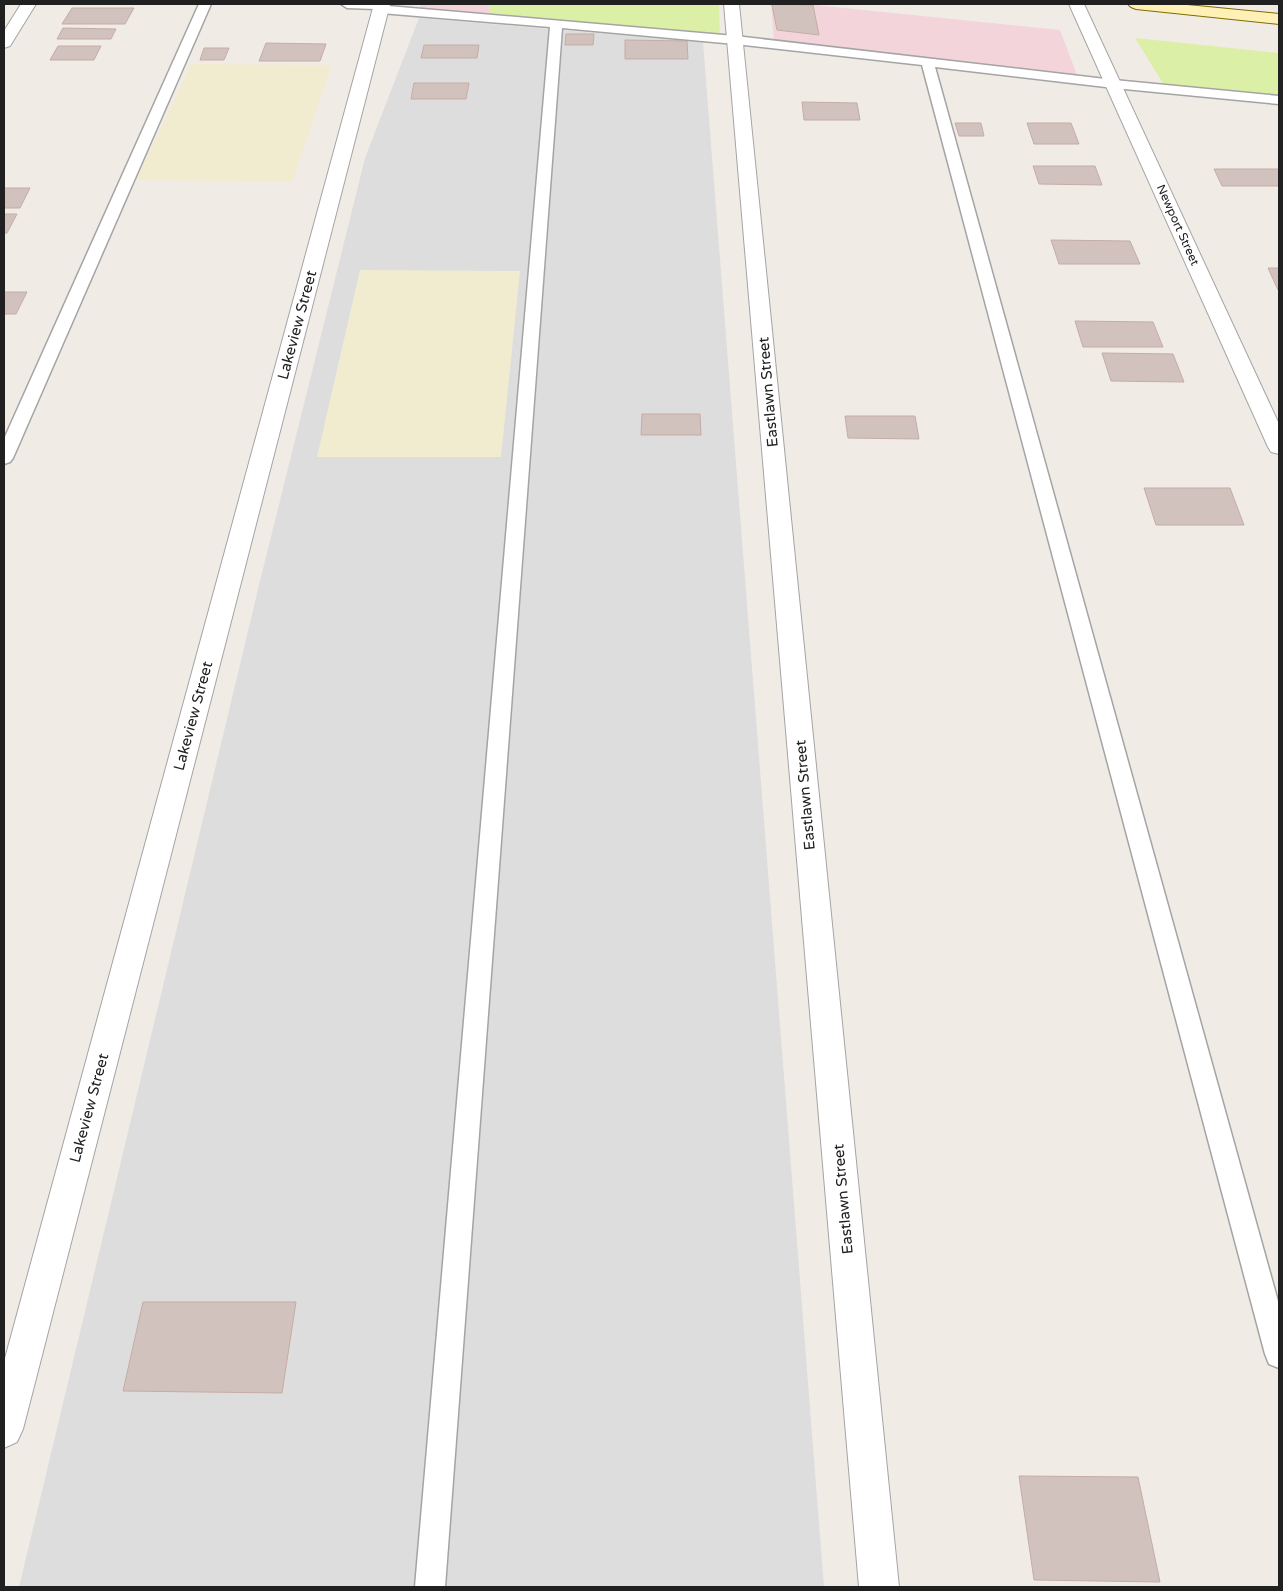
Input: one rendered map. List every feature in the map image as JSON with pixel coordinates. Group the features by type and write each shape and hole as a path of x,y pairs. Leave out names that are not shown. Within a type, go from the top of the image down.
{"main road":[{"path":"1136,4 1279,19"}],"street":[{"path":"4,43 28,4"},
{"name":"Eastlawn Street","path":"731,4 879,1587"},
{"name":"Newport Street","path":"1076,4 1279,447"},
{"name":"Lakeview Street","path":"4,1429 382,6"}],"lane":[{"path":"4,458 205,4"},
{"path":"347,4 382,6 556,25 735,40 1114,84 1279,100"},
{"path":"430,1587 556,25"},
{"path":"927,62 1279,1354"}],"shaded area":[{"path":"421,4 490,4 489,14 420,8"},
{"path":"771,4 805,4 1060,30 1077,75 774,41"},
{"path":"419,18 703,42 824,1587 19,1587 260,581 365,158"},
{"path":"191,64 332,65 292,182 136,180"},
{"path":"360,270 520,271 501,457 317,457"}],"green space":[{"path":"490,4 719,4 720,37 489,18"},
{"path":"1135,38 1279,53 1279,96 1164,85"}],"building":[{"path":"772,5 813,5 819,35 777,30"},
{"path":"72,8 134,8 125,24 62,24"},
{"path":"63,28 116,29 111,39 57,39"},
{"path":"566,34 594,34 593,45 565,45"},
{"path":"625,40 687,41 688,59 625,59"},
{"path":"266,43 326,44 320,61 259,61"},
{"path":"424,45 479,45 477,58 421,58"},
{"path":"58,46 101,46 94,60 50,60"},
{"path":"204,48 229,48 224,60 200,60"},
{"path":"414,83 469,83 466,99 411,99"},
{"path":"802,102 857,103 860,120 804,120"},
{"path":"955,123 981,123 984,136 959,136"},
{"path":"1027,123 1071,123 1079,144 1034,144"},
{"path":"1033,166 1095,166 1102,185 1039,184"},
{"path":"1214,169 1279,169 1279,186 1222,186"},
{"path":"4,188 30,188 20,208 4,208"},
{"path":"4,214 17,214 7,233 4,233"},
{"path":"1051,240 1130,241 1140,264 1059,264"},
{"path":"1268,268 1279,268 1279,290 1278,290"},
{"path":"4,292 27,292 16,314 4,314"},
{"path":"1075,321 1153,322 1163,347 1083,347"},
{"path":"1102,353 1173,354 1184,382 1111,381"},
{"path":"642,414 700,414 701,435 641,435"},
{"path":"845,416 915,416 919,439 848,438"},
{"path":"1144,488 1230,488 1244,525 1156,525"},
{"path":"143,1302 296,1302 282,1393 123,1391"},
{"path":"1019,1476 1138,1477 1160,1582 1034,1580"}]}
